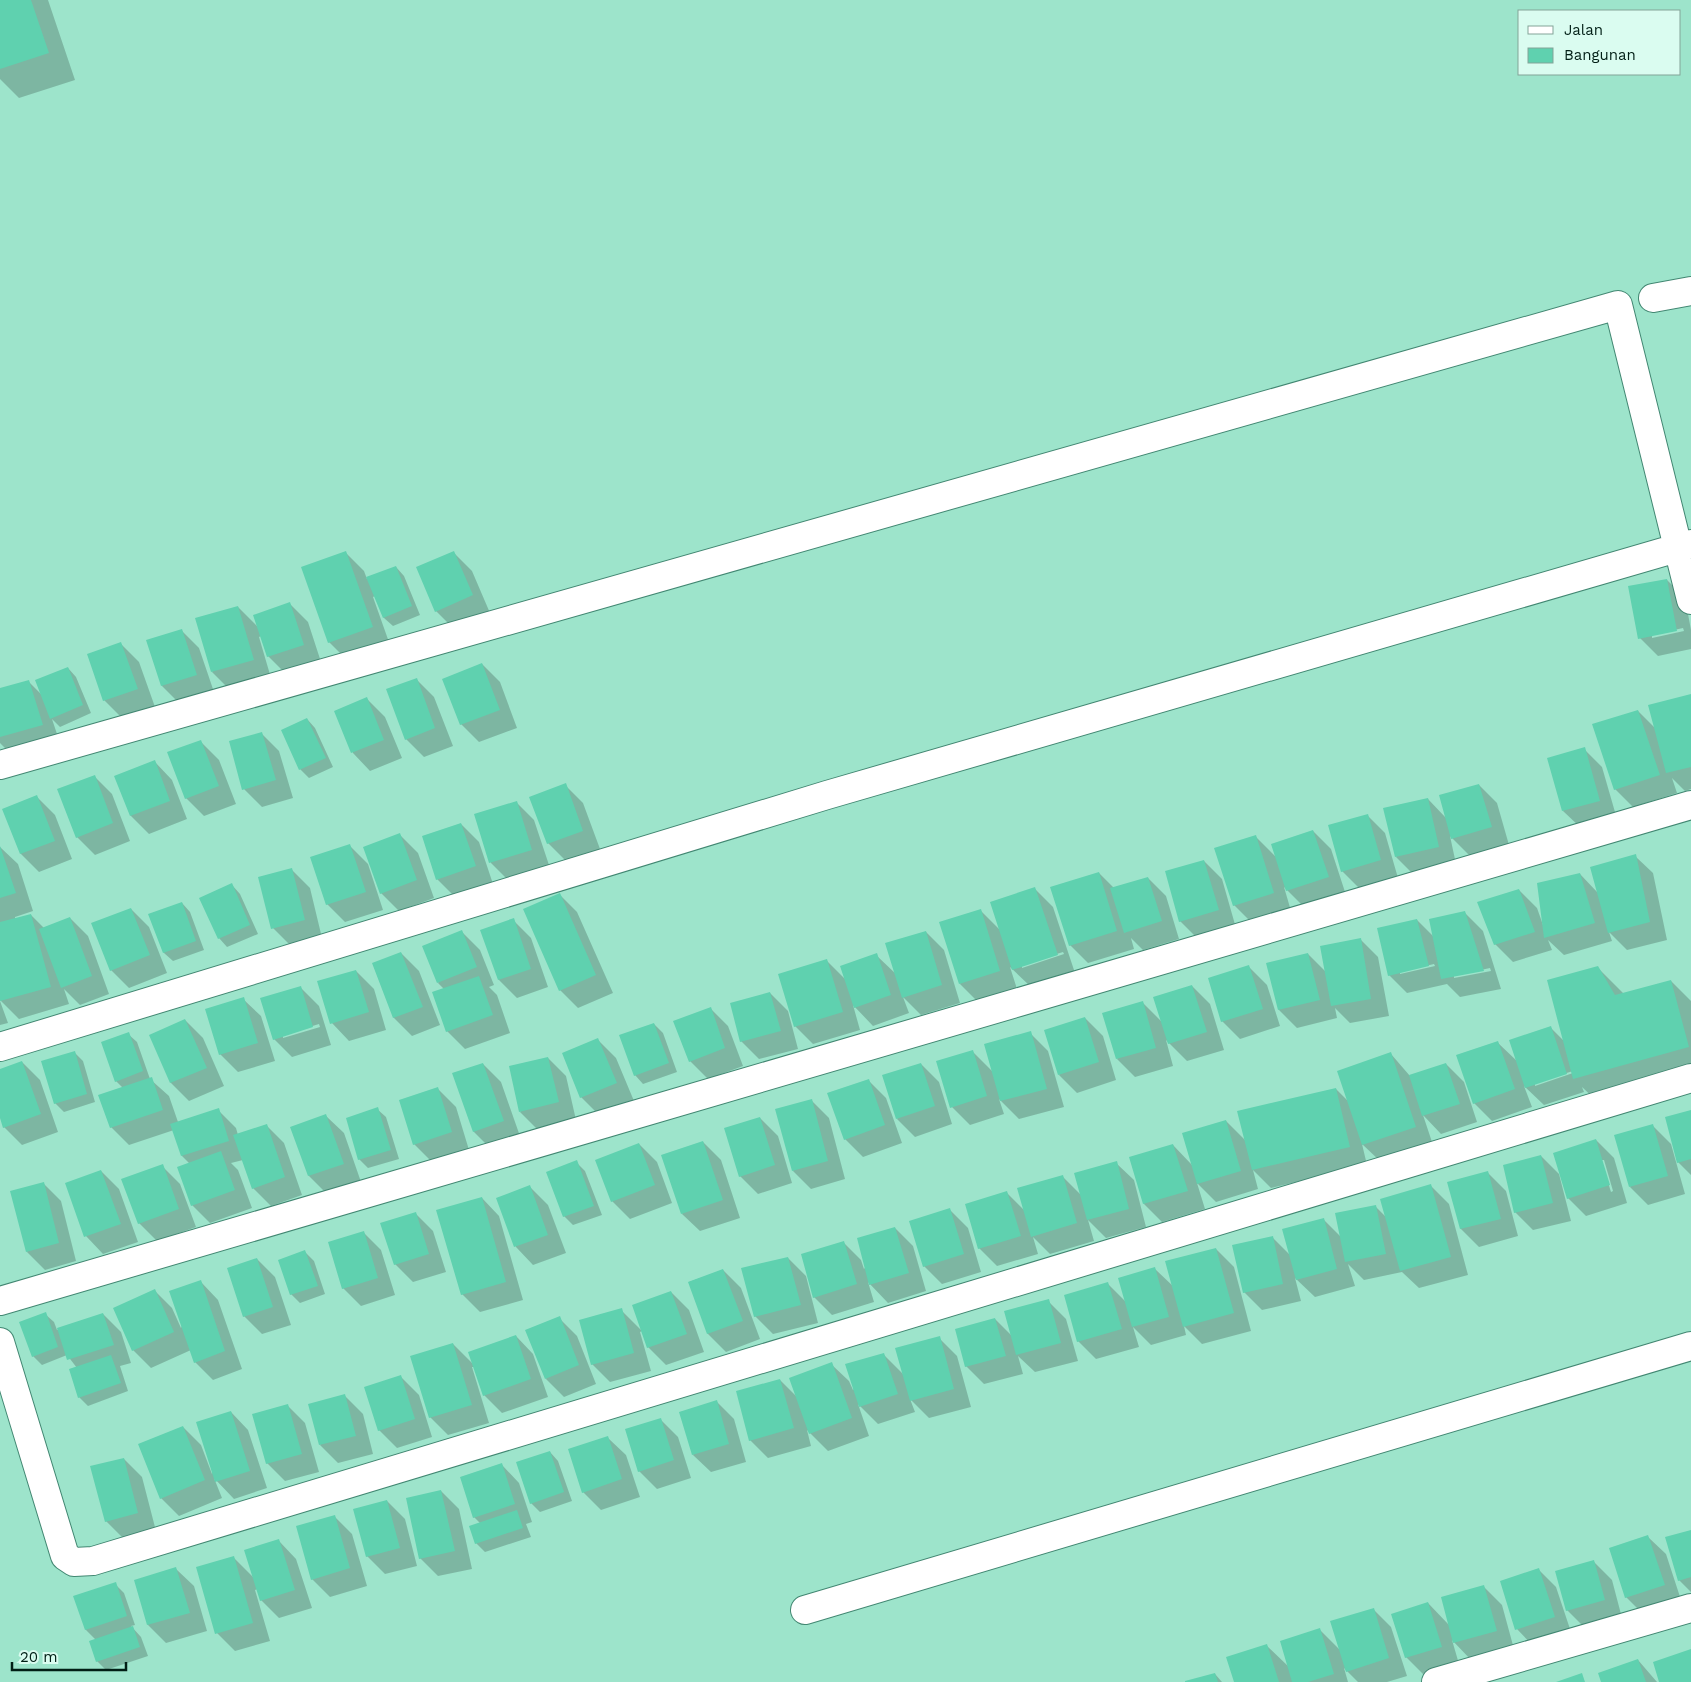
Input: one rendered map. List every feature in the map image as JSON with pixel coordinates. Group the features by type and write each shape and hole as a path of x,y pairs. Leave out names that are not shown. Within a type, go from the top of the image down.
{"street":[{"path":"1654,298 1691,291"},
{"path":"0,766 1618,305 1685,545 1691,600"},
{"path":"0,1047 827,795 1685,545"},
{"path":"0,1301 1691,805"},
{"path":"0,1342 65,1556 74,1562 93,1561 1691,1078"},
{"path":"804,1610 1691,1346"},
{"path":"1436,1682 1691,1608"}],"building":[{"path":"0,0 31,0 49,53 0,69"},
{"path":"346,551 373,627 328,643 301,567"},
{"path":"454,551 473,595 435,612 416,567"},
{"path":"396,566 412,606 383,618 366,577"},
{"path":"1667,579 1677,631 1638,639 1628,586"},
{"path":"290,602 304,645 267,657 253,615"},
{"path":"238,606 254,660 211,672 195,618"},
{"path":"182,629 197,675 161,686 146,640"},
{"path":"121,642 138,689 103,701 87,654"},
{"path":"482,663 500,710 460,725 442,679"},
{"path":"68,667 83,705 50,719 35,680"},
{"path":"417,678 435,728 405,740 386,689"},
{"path":"29,680 43,725 0,737 0,688"},
{"path":"1691,694 1691,767 1666,773 1648,705"},
{"path":"367,697 384,740 351,753 334,711"},
{"path":"1638,710 1660,775 1614,790 1592,724"},
{"path":"307,718 326,758 299,770 281,730"},
{"path":"262,732 276,780 242,790 229,741"},
{"path":"201,740 219,786 185,799 167,752"},
{"path":"1585,747 1600,801 1562,811 1547,758"},
{"path":"155,760 170,801 130,816 114,776"},
{"path":"95,775 113,823 76,838 57,789"},
{"path":"566,783 583,831 547,844 529,797"},
{"path":"1479,784 1492,827 1451,839 1439,795"},
{"path":"37,795 55,841 20,854 2,809"},
{"path":"1428,798 1439,847 1395,857 1383,808"},
{"path":"517,801 532,850 489,863 474,814"},
{"path":"1368,814 1381,860 1341,872 1328,825"},
{"path":"461,823 476,866 436,880 422,836"},
{"path":"1313,830 1329,877 1286,891 1271,844"},
{"path":"400,833 417,880 380,894 363,847"},
{"path":"1256,835 1274,893 1233,906 1214,848"},
{"path":"350,844 366,892 326,905 310,857"},
{"path":"0,846 16,893 0,898"},
{"path":"1636,854 1650,922 1608,933 1590,867"},
{"path":"1204,860 1219,910 1179,922 1165,871"},
{"path":"292,868 305,920 271,929 258,877"},
{"path":"1099,872 1117,931 1069,946 1050,887"},
{"path":"1580,873 1595,923 1544,938 1537,883"},
{"path":"1148,877 1162,921 1124,933 1110,888"},
{"path":"232,883 250,925 218,939 199,898"},
{"path":"1035,887 1058,955 1012,970 990,902"},
{"path":"1519,889 1535,932 1494,945 1477,902"},
{"path":"560,893 596,975 559,991 523,909"},
{"path":"182,902 196,941 163,953 148,914"},
{"path":"131,908 150,955 110,971 91,923"},
{"path":"981,909 1000,971 959,984 939,922"},
{"path":"1465,911 1484,971 1441,979 1429,919"},
{"path":"31,914 51,987 0,1001 0,922"},
{"path":"70,917 92,976 61,988 39,929"},
{"path":"514,918 531,969 498,980 480,930"},
{"path":"1417,919 1429,966 1388,976 1377,928"},
{"path":"462,930 477,967 437,983 422,946"},
{"path":"926,931 942,985 902,998 885,943"},
{"path":"1361,938 1371,999 1331,1006 1320,946"},
{"path":"401,952 423,1007 393,1018 372,963"},
{"path":"877,953 891,995 854,1008 840,966"},
{"path":"1308,953 1320,1000 1278,1010 1266,963"},
{"path":"827,959 843,1012 794,1027 778,974"},
{"path":"1249,965 1263,1009 1221,1022 1208,978"},
{"path":"1598,966 1615,995 1671,980 1689,1047 1573,1079 1547,980"},
{"path":"356,970 369,1012 330,1024 317,981"},
{"path":"479,976 493,1015 446,1032 432,992"},
{"path":"1192,985 1207,1032 1168,1044 1153,997"},
{"path":"301,986 313,1027 273,1040 260,998"},
{"path":"770,992 781,1031 740,1042 730,1003"},
{"path":"244,997 258,1043 219,1055 205,1009"},
{"path":"1143,1001 1156,1048 1116,1059 1102,1013"},
{"path":"711,1007 725,1048 689,1062 673,1021"},
{"path":"1085,1017 1099,1062 1058,1075 1044,1030"},
{"path":"185,1019 207,1068 170,1083 149,1035"},
{"path":"654,1023 669,1063 634,1076 619,1035"},
{"path":"1551,1026 1567,1074 1525,1088 1509,1040"},
{"path":"1031,1031 1047,1089 1000,1101 984,1044"},
{"path":"129,1032 143,1071 115,1082 101,1042"},
{"path":"598,1038 617,1083 580,1098 562,1053"},
{"path":"1498,1041 1515,1089 1473,1104 1456,1055"},
{"path":"973,1050 987,1096 950,1108 936,1061"},
{"path":"75,1051 87,1094 54,1104 41,1061"},
{"path":"1391,1052 1416,1127 1362,1145 1337,1071"},
{"path":"548,1057 559,1102 519,1112 509,1066"},
{"path":"22,1061 41,1114 3,1128 0,1118 0,1069"},
{"path":"483,1063 504,1121 473,1132 452,1073"},
{"path":"921,1063 935,1106 896,1119 882,1075"},
{"path":"1446,1063 1460,1104 1422,1116 1409,1075"},
{"path":"152,1077 163,1110 110,1128 98,1095"},
{"path":"869,1079 885,1125 844,1140 827,1093"},
{"path":"438,1087 452,1132 413,1145 399,1100"},
{"path":"1336,1088 1350,1147 1252,1170 1237,1111"},
{"path":"812,1099 828,1161 792,1171 775,1109"},
{"path":"378,1107 391,1150 358,1160 346,1118"},
{"path":"219,1108 229,1141 181,1156 170,1124"},
{"path":"1691,1110 1691,1159 1677,1163 1665,1117"},
{"path":"326,1114 344,1164 308,1176 290,1127"},
{"path":"760,1117 775,1165 739,1177 724,1128"},
{"path":"1226,1120 1241,1171 1197,1184 1182,1133"},
{"path":"267,1124 285,1177 252,1189 233,1135"},
{"path":"1653,1124 1668,1176 1629,1187 1614,1135"},
{"path":"1596,1139 1610,1185 1567,1199 1553,1153"},
{"path":"703,1141 723,1200 681,1214 661,1155"},
{"path":"639,1143 655,1185 611,1202 595,1160"},
{"path":"1173,1144 1188,1191 1143,1204 1129,1157"},
{"path":"221,1151 235,1190 191,1206 177,1167"},
{"path":"1541,1155 1553,1203 1514,1213 1503,1165"},
{"path":"577,1160 594,1206 563,1217 546,1172"},
{"path":"1117,1161 1129,1209 1087,1220 1074,1173"},
{"path":"163,1164 179,1209 138,1224 121,1179"},
{"path":"101,1170 121,1224 84,1237 65,1183"},
{"path":"1488,1171 1501,1219 1460,1229 1447,1182"},
{"path":"1063,1175 1077,1223 1031,1237 1017,1188"},
{"path":"44,1182 59,1243 26,1252 10,1191"},
{"path":"1431,1184 1451,1257 1400,1271 1380,1199"},
{"path":"530,1185 548,1235 514,1247 496,1198"},
{"path":"1007,1191 1021,1236 978,1249 965,1204"},
{"path":"482,1197 506,1282 461,1295 436,1210"},
{"path":"1376,1205 1386,1254 1345,1262 1335,1213"},
{"path":"950,1208 964,1254 923,1267 909,1221"},
{"path":"416,1212 429,1254 394,1265 380,1223"},
{"path":"1324,1218 1337,1269 1296,1280 1282,1229"},
{"path":"895,1227 909,1273 869,1285 857,1238"},
{"path":"364,1231 378,1278 342,1289 328,1242"},
{"path":"1273,1236 1283,1284 1243,1293 1232,1245"},
{"path":"844,1241 857,1284 813,1298 801,1254"},
{"path":"1216,1248 1234,1313 1183,1327 1165,1261"},
{"path":"305,1250 318,1286 290,1295 278,1260"},
{"path":"788,1257 801,1305 754,1317 741,1268"},
{"path":"257,1258 273,1307 243,1317 227,1268"},
{"path":"1155,1267 1169,1317 1132,1327 1118,1278"},
{"path":"723,1269 743,1321 707,1334 688,1282"},
{"path":"201,1280 225,1351 194,1363 169,1291"},
{"path":"1108,1282 1122,1329 1077,1342 1064,1295"},
{"path":"155,1289 174,1332 132,1351 113,1308"},
{"path":"671,1291 687,1334 647,1348 632,1305"},
{"path":"1049,1299 1061,1343 1016,1355 1004,1311"},
{"path":"622,1308 634,1353 591,1365 579,1320"},
{"path":"46,1312 58,1347 32,1357 19,1322"},
{"path":"103,1313 114,1345 67,1360 57,1328"},
{"path":"560,1316 579,1365 545,1379 525,1330"},
{"path":"995,1318 1006,1356 965,1367 955,1329"},
{"path":"516,1335 531,1379 483,1396 468,1352"},
{"path":"940,1336 954,1389 910,1401 895,1348"},
{"path":"453,1343 472,1405 429,1418 410,1356"},
{"path":"884,1353 898,1394 859,1407 845,1364"},
{"path":"111,1355 121,1383 78,1398 69,1369"},
{"path":"832,1362 852,1418 809,1434 789,1378"},
{"path":"401,1375 415,1419 378,1431 364,1387"},
{"path":"780,1379 794,1428 749,1441 736,1391"},
{"path":"345,1394 356,1436 319,1445 308,1404"},
{"path":"717,1400 729,1444 692,1455 679,1412"},
{"path":"288,1404 302,1454 266,1464 252,1414"},
{"path":"231,1411 250,1471 215,1482 196,1422"},
{"path":"661,1418 674,1460 638,1472 625,1429"},
{"path":"183,1426 205,1480 160,1499 138,1444"},
{"path":"608,1436 622,1479 582,1493 568,1449"},
{"path":"550,1451 564,1492 530,1504 516,1462"},
{"path":"124,1458 138,1513 105,1522 90,1466"},
{"path":"502,1463 515,1504 473,1518 460,1477"},
{"path":"441,1490 455,1551 419,1559 406,1498"},
{"path":"387,1500 400,1548 366,1557 353,1509"},
{"path":"517,1510 523,1528 475,1544 469,1526"},
{"path":"335,1515 350,1568 311,1580 296,1526"},
{"path":"1691,1530 1691,1577 1678,1581 1665,1537"},
{"path":"1648,1535 1665,1585 1625,1598 1609,1548"},
{"path":"279,1539 295,1590 260,1601 244,1550"},
{"path":"234,1556 253,1623 215,1634 196,1567"},
{"path":"1594,1560 1605,1600 1566,1611 1555,1571"},
{"path":"176,1567 190,1613 147,1625 134,1580"},
{"path":"1539,1568 1555,1617 1515,1630 1500,1581"},
{"path":"116,1582 127,1616 85,1630 73,1596"},
{"path":"1484,1585 1497,1631 1453,1643 1441,1597"},
{"path":"1428,1602 1442,1647 1405,1658 1391,1614"},
{"path":"1374,1608 1389,1658 1346,1672 1330,1621"},
{"path":"133,1626 140,1647 96,1662 89,1641"},
{"path":"1320,1628 1334,1674 1308,1682 1292,1682 1280,1641"},
{"path":"1267,1644 1279,1682 1234,1682 1226,1657"},
{"path":"1691,1649 1691,1682 1659,1682 1653,1662"},
{"path":"1638,1659 1646,1682 1601,1682 1598,1673"},
{"path":"1215,1673 1218,1682 1185,1682 1185,1681"},
{"path":"1582,1673 1585,1682 1556,1682"}]}
